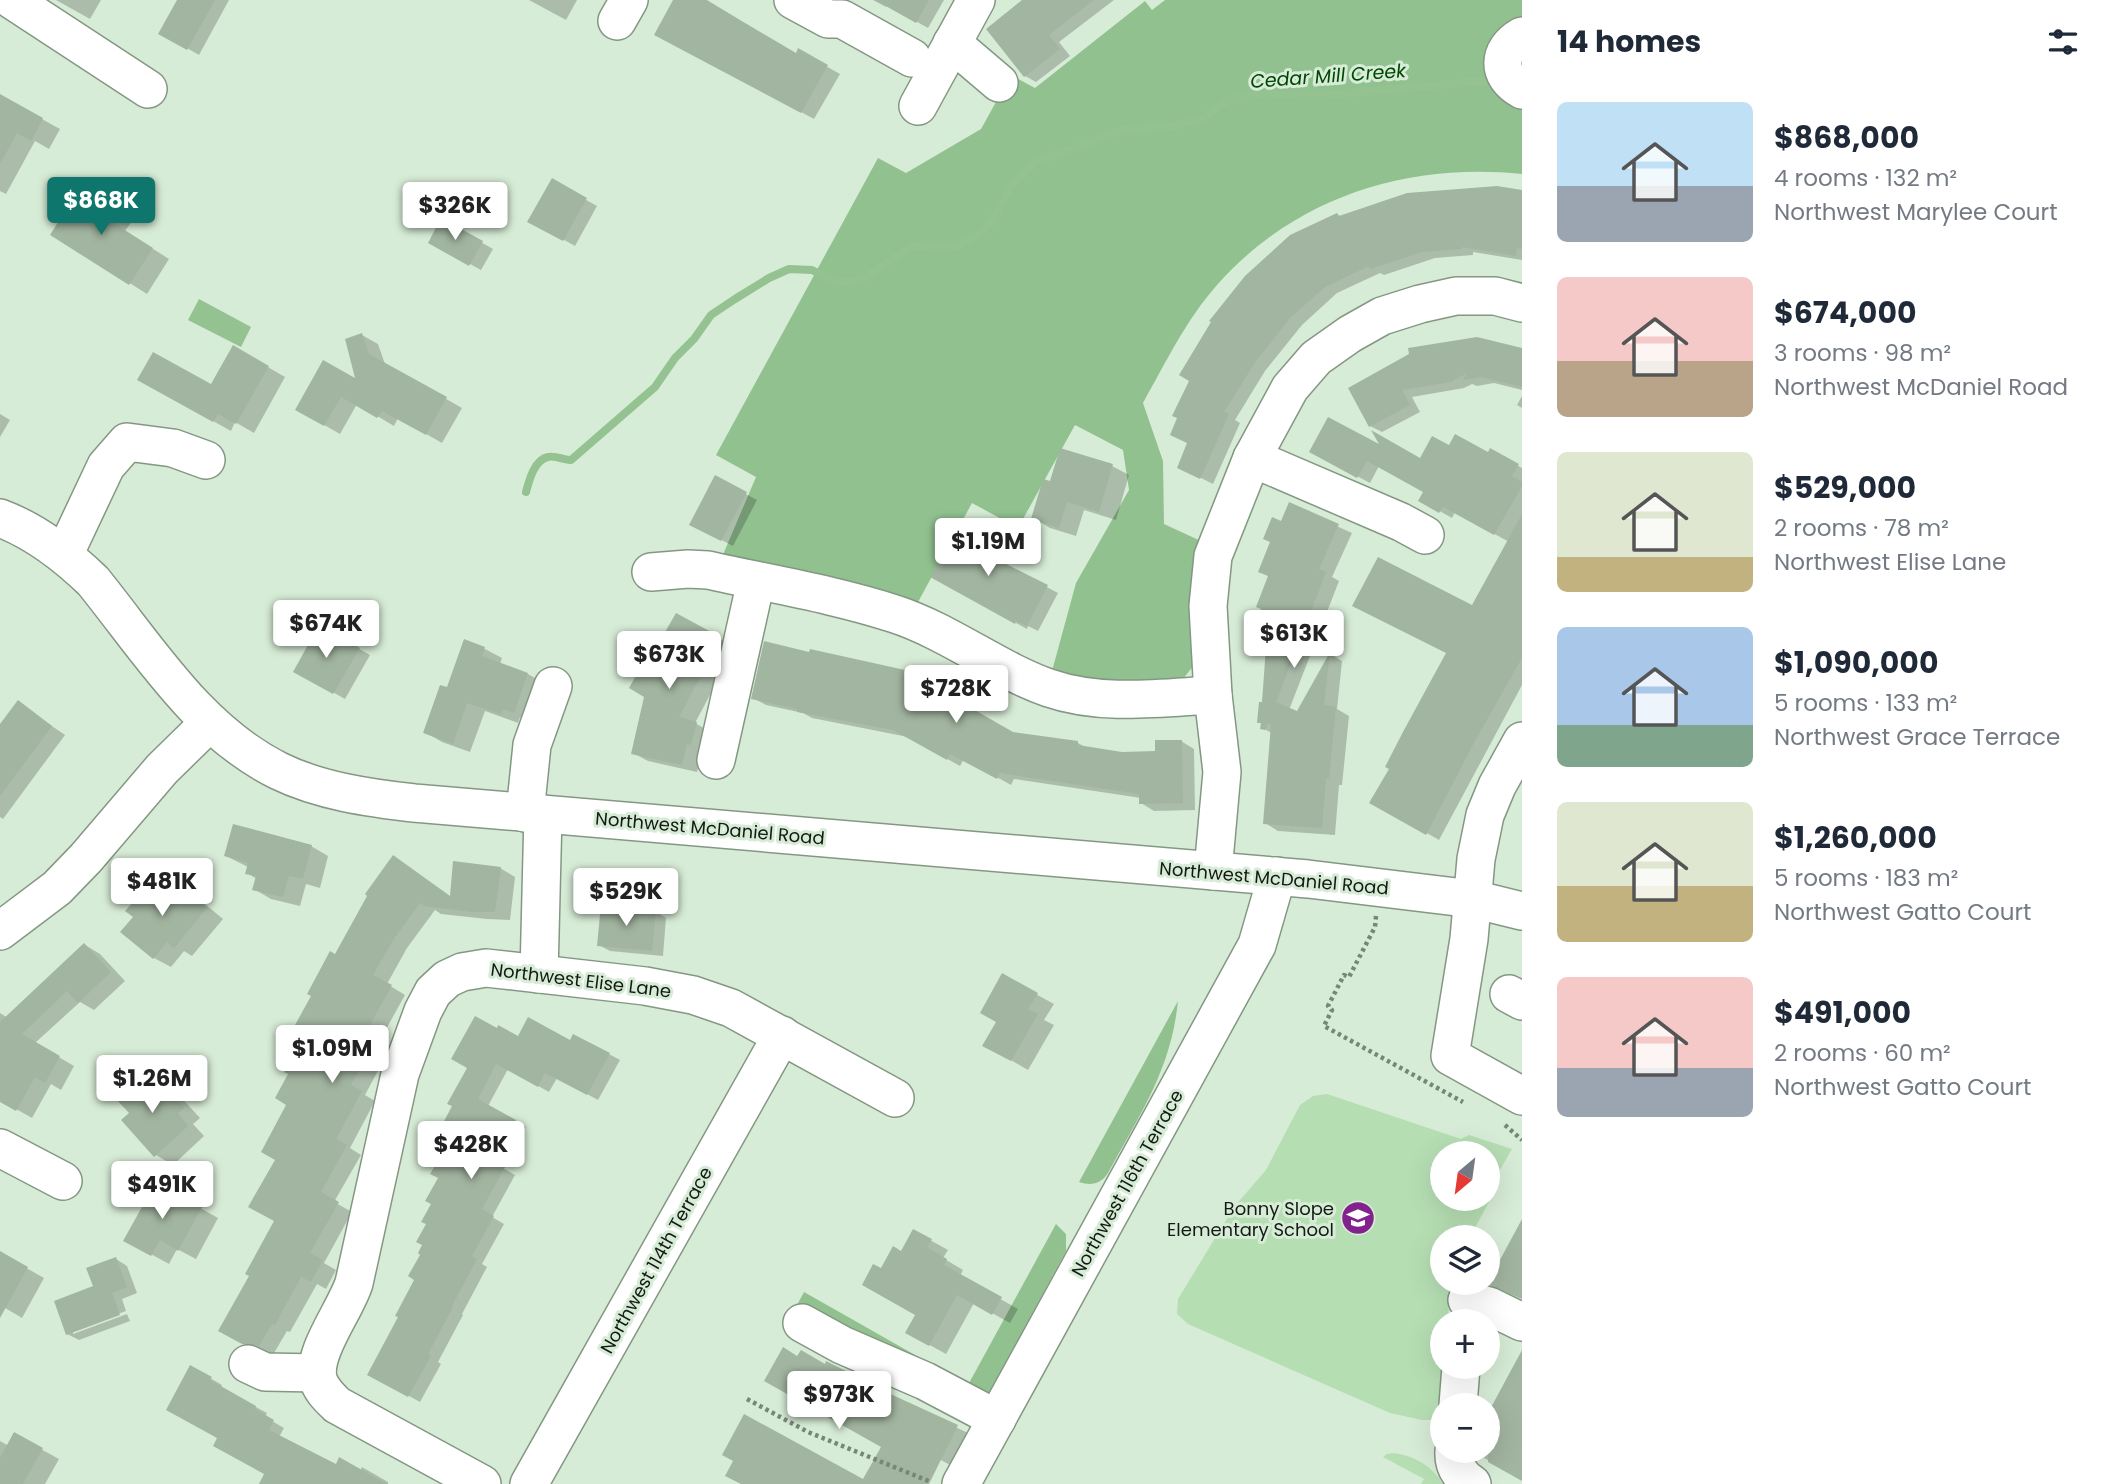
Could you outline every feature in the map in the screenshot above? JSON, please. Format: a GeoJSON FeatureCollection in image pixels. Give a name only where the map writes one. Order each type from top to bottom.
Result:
{"type":"FeatureCollection","features":[{"type":"Feature","properties":{"kind":"street"},"geometry":{"type":"LineString","coordinates":[[12,0],[148,89]]}},
{"type":"Feature","properties":{"kind":"street"},"geometry":{"type":"LineString","coordinates":[[793,0],[828,19],[842,19],[912,58]]}},
{"type":"Feature","properties":{"kind":"street"},"geometry":{"type":"LineString","coordinates":[[918,106],[976,0]]}},
{"type":"Feature","properties":{"kind":"street"},"geometry":{"type":"LineString","coordinates":[[1522,36],[1515,40],[1506,53],[1503,67],[1503,74],[1510,83],[1522,90]]}},
{"type":"Feature","properties":{"kind":"street"},"geometry":{"type":"LineString","coordinates":[[953,43],[999,83]]}},
{"type":"Feature","properties":{"kind":"street"},"geometry":{"type":"LineString","coordinates":[[1213,871],[1222,772],[1213,695],[1208,606],[1213,556],[1252,458],[1290,388],[1316,358],[1382,316],[1456,296],[1495,296],[1522,303]]}},
{"type":"Feature","properties":{"kind":"street"},"geometry":{"type":"LineString","coordinates":[[64,555],[106,466],[127,442],[173,448],[206,460]]}},
{"type":"Feature","properties":{"kind":"street"},"geometry":{"type":"LineString","coordinates":[[1252,458],[1425,536]]}},
{"type":"Feature","properties":{"kind":"street","name":"Northwest McDaniel Road"},"geometry":{"type":"LineString","coordinates":[[0,518],[36,536],[64,555],[93,581],[209,723],[253,756],[305,781],[372,798],[1277,876],[1473,899],[1522,911]]}},
{"type":"Feature","properties":{"kind":"street"},"geometry":{"type":"LineString","coordinates":[[651,572],[708,570],[824,594],[897,614],[961,643],[1026,679],[1078,697],[1110,700],[1213,695]]}},
{"type":"Feature","properties":{"kind":"street"},"geometry":{"type":"LineString","coordinates":[[716,760],[756,581]]}},
{"type":"Feature","properties":{"kind":"street"},"geometry":{"type":"LineString","coordinates":[[539,974],[532,745],[554,686]]}},
{"type":"Feature","properties":{"kind":"street"},"geometry":{"type":"LineString","coordinates":[[0,931],[57,888],[162,769],[209,723]]}},
{"type":"Feature","properties":{"kind":"street"},"geometry":{"type":"LineString","coordinates":[[1522,741],[1497,786],[1485,815],[1476,859],[1473,899],[1450,1056],[1522,1096]]}},
{"type":"Feature","properties":{"kind":"street","name":"Northwest 116th Terrace"},"geometry":{"type":"LineString","coordinates":[[961,1484],[1257,945],[1277,876]]}},
{"type":"Feature","properties":{"kind":"street","name":"Northwest Elise Lane"},"geometry":{"type":"LineString","coordinates":[[318,1370],[324,1347],[347,1303],[354,1283],[400,1074],[413,1035],[432,992],[454,976],[486,968],[645,986],[693,995],[731,1008],[895,1098]]}},
{"type":"Feature","properties":{"kind":"street","name":"Northwest 114th Terrace"},"geometry":{"type":"LineString","coordinates":[[529,1484],[782,1035]]}},
{"type":"Feature","properties":{"kind":"street"},"geometry":{"type":"LineString","coordinates":[[0,1148],[63,1181]]}},
{"type":"Feature","properties":{"kind":"street"},"geometry":{"type":"LineString","coordinates":[[1467,1301],[1489,1306],[1522,1322]]}},
{"type":"Feature","properties":{"kind":"street"},"geometry":{"type":"LineString","coordinates":[[802,1323],[842,1345],[925,1381],[997,1419]]}},
{"type":"Feature","properties":{"kind":"street"},"geometry":{"type":"LineString","coordinates":[[248,1364],[265,1372],[318,1370],[321,1388],[337,1405],[482,1484]]}},
{"type":"Feature","properties":{"kind":"street"},"geometry":{"type":"LineString","coordinates":[[1454,1463],[1472,1484]]}},
{"type":"Feature","properties":{"kind":"path"},"geometry":{"type":"LineString","coordinates":[[1378,887],[1375,927],[1349,978],[1344,975],[1328,1006],[1332,1010],[1324,1027],[1470,1106]]}},
{"type":"Feature","properties":{"kind":"path"},"geometry":{"type":"LineString","coordinates":[[1494,1119],[1507,1125],[1522,1140]]}},
{"type":"Feature","properties":{"kind":"path"},"geometry":{"type":"LineString","coordinates":[[747,1399],[808,1432],[887,1462],[934,1484]]}},
{"type":"Feature","properties":{"kind":"shaded area"},"geometry":{"type":"Polygon","coordinates":[[[1165,0],[1522,0],[1522,24],[1517,25],[1522,101],[1522,174],[1437,174],[1396,181],[1356,192],[1317,208],[1281,229],[1248,254],[1206,298],[1177,342],[1143,403],[1163,461],[1164,524],[1203,542],[1194,665],[1183,679],[1112,685],[1052,671],[1076,583],[1129,490],[1123,450],[1075,425],[1018,528],[972,503],[918,602],[722,557],[756,477],[716,455],[878,158],[906,173],[981,129],[1011,75],[1035,88],[1145,1],[1152,10],[1165,0]]]}},
{"type":"Feature","properties":{"kind":"shaded area"},"geometry":{"type":"Polygon","coordinates":[[[199,299],[251,327],[241,347],[188,320],[199,299]]]}},
{"type":"Feature","properties":{"kind":"shaded area"},"geometry":{"type":"Polygon","coordinates":[[[1178,1001],[1169,1049],[1152,1091],[1131,1131],[1102,1180],[1088,1184],[1079,1182],[1178,1001]]]}},
{"type":"Feature","properties":{"kind":"shaded area"},"geometry":{"type":"Polygon","coordinates":[[[1327,1094],[1461,1139],[1469,1135],[1487,1141],[1430,1141],[1430,1211],[1484,1211],[1476,1225],[1430,1225],[1430,1295],[1449,1295],[1449,1309],[1430,1309],[1430,1379],[1446,1379],[1444,1393],[1430,1393],[1430,1420],[1390,1413],[1188,1324],[1177,1314],[1178,1299],[1234,1207],[1266,1170],[1300,1105],[1313,1096],[1327,1094]]]}},
{"type":"Feature","properties":{"kind":"shaded area"},"geometry":{"type":"Polygon","coordinates":[[[1500,1145],[1512,1149],[1500,1170],[1500,1145]]]}},
{"type":"Feature","properties":{"kind":"shaded area"},"geometry":{"type":"Polygon","coordinates":[[[1056,1224],[1066,1234],[1066,1251],[985,1400],[796,1307],[804,1292],[968,1385],[1056,1224]]]}},
{"type":"Feature","properties":{"kind":"shaded area"},"geometry":{"type":"Polygon","coordinates":[[[1394,1453],[1422,1463],[1434,1472],[1443,1484],[1421,1484],[1424,1479],[1383,1457],[1394,1453]]]}},
{"type":"Feature","properties":{"kind":"building"},"geometry":{"type":"Polygon","coordinates":[[[177,0],[215,0],[187,50],[158,34],[177,0]]]}},
{"type":"Feature","properties":{"kind":"building"},"geometry":{"type":"Polygon","coordinates":[[[673,0],[706,0],[796,53],[798,48],[828,65],[801,113],[654,35],[673,0]]]}},
{"type":"Feature","properties":{"kind":"building"},"geometry":{"type":"Polygon","coordinates":[[[875,0],[929,0],[916,23],[875,0]]]}},
{"type":"Feature","properties":{"kind":"building"},"geometry":{"type":"Polygon","coordinates":[[[1022,0],[1094,0],[1049,35],[1060,49],[1024,77],[986,29],[1022,0]]]}},
{"type":"Feature","properties":{"kind":"building"},"geometry":{"type":"Polygon","coordinates":[[[0,94],[43,118],[31,141],[17,133],[0,164],[0,94]]]}},
{"type":"Feature","properties":{"kind":"building"},"geometry":{"type":"Polygon","coordinates":[[[552,178],[587,198],[563,241],[527,222],[552,178]]]}},
{"type":"Feature","properties":{"kind":"building"},"geometry":{"type":"Polygon","coordinates":[[[1497,186],[1522,190],[1522,249],[1517,248],[1516,256],[1462,247],[1422,252],[1370,269],[1369,266],[1325,287],[1290,318],[1254,364],[1224,412],[1229,414],[1200,479],[1177,468],[1187,443],[1170,435],[1177,418],[1172,416],[1189,381],[1179,375],[1211,322],[1209,321],[1245,276],[1290,235],[1337,213],[1339,216],[1407,193],[1497,186]]]}},
{"type":"Feature","properties":{"kind":"building"},"geometry":{"type":"Polygon","coordinates":[[[80,187],[116,210],[109,220],[153,248],[129,285],[50,235],[80,187]]]}},
{"type":"Feature","properties":{"kind":"building"},"geometry":{"type":"Polygon","coordinates":[[[441,218],[483,241],[469,266],[428,243],[441,218]]]}},
{"type":"Feature","properties":{"kind":"building"},"geometry":{"type":"Polygon","coordinates":[[[362,333],[369,354],[447,397],[426,435],[382,411],[377,418],[341,397],[324,426],[295,410],[323,360],[355,378],[345,339],[362,333]]]}},
{"type":"Feature","properties":{"kind":"building"},"geometry":{"type":"Polygon","coordinates":[[[1477,337],[1522,348],[1522,387],[1481,377],[1463,380],[1467,373],[1451,382],[1402,390],[1410,405],[1369,427],[1348,388],[1409,354],[1408,348],[1477,337]]]}},
{"type":"Feature","properties":{"kind":"building"},"geometry":{"type":"Polygon","coordinates":[[[233,345],[269,366],[236,424],[218,414],[213,422],[137,380],[153,352],[211,384],[233,345]]]}},
{"type":"Feature","properties":{"kind":"building"},"geometry":{"type":"Polygon","coordinates":[[[1328,417],[1379,444],[1371,430],[1420,458],[1432,436],[1449,445],[1455,434],[1488,452],[1490,448],[1519,464],[1512,476],[1522,482],[1522,486],[1494,535],[1443,507],[1439,513],[1418,501],[1423,492],[1367,461],[1357,478],[1309,452],[1328,417]]]}},
{"type":"Feature","properties":{"kind":"building"},"geometry":{"type":"Polygon","coordinates":[[[1060,448],[1113,464],[1099,512],[1067,502],[1059,528],[1031,519],[1043,479],[1050,481],[1060,448]]]}},
{"type":"Feature","properties":{"kind":"building"},"geometry":{"type":"Polygon","coordinates":[[[715,475],[747,492],[721,541],[689,525],[715,475]]]}},
{"type":"Feature","properties":{"kind":"building"},"geometry":{"type":"Polygon","coordinates":[[[1289,502],[1339,524],[1319,569],[1326,572],[1276,702],[1297,711],[1330,652],[1324,705],[1336,707],[1322,828],[1263,824],[1271,724],[1268,724],[1265,730],[1260,729],[1261,723],[1257,723],[1259,702],[1262,702],[1266,647],[1258,647],[1261,609],[1256,607],[1268,576],[1258,572],[1270,542],[1263,539],[1272,517],[1281,521],[1289,502]]]}},
{"type":"Feature","properties":{"kind":"building"},"geometry":{"type":"Polygon","coordinates":[[[1522,514],[1522,658],[1426,835],[1369,803],[1389,769],[1385,767],[1446,653],[1352,606],[1378,557],[1472,605],[1522,514]]]}},
{"type":"Feature","properties":{"kind":"building"},"geometry":{"type":"Polygon","coordinates":[[[963,520],[982,531],[977,541],[997,552],[994,558],[1048,585],[1027,626],[1016,621],[1015,624],[930,577],[963,520]]]}},
{"type":"Feature","properties":{"kind":"building"},"geometry":{"type":"Polygon","coordinates":[[[676,613],[713,633],[697,665],[705,668],[679,717],[697,722],[691,745],[687,744],[682,765],[631,754],[644,697],[629,688],[653,645],[657,646],[676,613]]]}},
{"type":"Feature","properties":{"kind":"building"},"geometry":{"type":"Polygon","coordinates":[[[319,625],[360,648],[333,694],[293,672],[319,625]]]}},
{"type":"Feature","properties":{"kind":"building"},"geometry":{"type":"Polygon","coordinates":[[[464,639],[485,647],[482,656],[528,673],[514,713],[503,709],[501,714],[467,703],[453,744],[423,733],[440,685],[447,687],[464,639]]]}},
{"type":"Feature","properties":{"kind":"building"},"geometry":{"type":"Polygon","coordinates":[[[764,641],[905,670],[1013,732],[1078,741],[1078,745],[1122,752],[1155,751],[1155,740],[1182,740],[1183,803],[1139,804],[1139,794],[1000,773],[997,779],[950,754],[947,760],[893,730],[797,712],[797,709],[751,699],[764,641]]]}},
{"type":"Feature","properties":{"kind":"building"},"geometry":{"type":"Polygon","coordinates":[[[18,700],[52,726],[0,796],[0,724],[18,700]]]}},
{"type":"Feature","properties":{"kind":"building"},"geometry":{"type":"Polygon","coordinates":[[[233,824],[312,845],[303,879],[289,876],[283,897],[252,890],[256,876],[245,874],[248,863],[224,856],[233,824]]]}},
{"type":"Feature","properties":{"kind":"building"},"geometry":{"type":"Polygon","coordinates":[[[393,855],[450,896],[453,861],[501,867],[495,912],[471,912],[424,906],[420,903],[393,940],[373,975],[392,985],[366,1032],[376,1038],[351,1085],[362,1091],[336,1139],[347,1145],[321,1192],[339,1202],[310,1253],[323,1260],[311,1282],[301,1277],[275,1325],[272,1324],[259,1346],[242,1344],[218,1331],[249,1276],[245,1274],[274,1221],[248,1207],[275,1160],[261,1152],[286,1105],[275,1098],[288,1074],[284,1072],[296,1049],[285,1043],[311,996],[307,994],[330,951],[335,954],[367,896],[365,894],[393,855]]]}},
{"type":"Feature","properties":{"kind":"building"},"geometry":{"type":"Polygon","coordinates":[[[170,878],[207,908],[174,948],[167,942],[153,959],[120,932],[133,917],[125,911],[141,893],[151,901],[170,878]]]}},
{"type":"Feature","properties":{"kind":"building"},"geometry":{"type":"Polygon","coordinates":[[[601,904],[656,910],[652,951],[597,946],[601,904]]]}},
{"type":"Feature","properties":{"kind":"building"},"geometry":{"type":"Polygon","coordinates":[[[84,943],[111,972],[78,1003],[67,991],[22,1034],[60,1056],[45,1083],[35,1077],[16,1111],[0,1102],[0,1022],[84,943]]]}},
{"type":"Feature","properties":{"kind":"building"},"geometry":{"type":"Polygon","coordinates":[[[1002,973],[1038,993],[1028,1009],[1038,1014],[1011,1061],[982,1046],[996,1022],[980,1013],[1002,973]]]}},
{"type":"Feature","properties":{"kind":"building"},"geometry":{"type":"Polygon","coordinates":[[[475,1016],[518,1036],[528,1017],[570,1040],[573,1034],[610,1053],[587,1095],[545,1073],[538,1087],[496,1064],[478,1099],[516,1120],[493,1161],[505,1167],[482,1209],[494,1216],[472,1256],[477,1259],[428,1354],[431,1356],[408,1397],[367,1375],[414,1280],[408,1276],[420,1255],[418,1253],[422,1245],[416,1242],[426,1224],[421,1222],[431,1204],[425,1201],[438,1178],[430,1174],[441,1156],[436,1153],[449,1129],[442,1125],[452,1106],[447,1104],[467,1068],[451,1059],[475,1016]]]}},
{"type":"Feature","properties":{"kind":"building"},"geometry":{"type":"Polygon","coordinates":[[[138,1077],[150,1090],[160,1081],[184,1108],[178,1113],[188,1126],[154,1157],[121,1120],[129,1113],[115,1098],[138,1077]]]}},
{"type":"Feature","properties":{"kind":"building"},"geometry":{"type":"Polygon","coordinates":[[[156,1182],[202,1207],[178,1251],[160,1240],[151,1256],[123,1241],[156,1182]]]}},
{"type":"Feature","properties":{"kind":"building"},"geometry":{"type":"Polygon","coordinates":[[[1522,1219],[1522,1299],[1500,1290],[1500,1260],[1522,1219]]]}},
{"type":"Feature","properties":{"kind":"building"},"geometry":{"type":"Polygon","coordinates":[[[913,1229],[932,1239],[927,1247],[947,1259],[944,1265],[1002,1297],[992,1315],[957,1295],[929,1346],[905,1333],[915,1315],[862,1285],[873,1264],[881,1268],[893,1246],[901,1251],[913,1229]]]}},
{"type":"Feature","properties":{"kind":"building"},"geometry":{"type":"Polygon","coordinates":[[[0,1251],[28,1267],[0,1318],[0,1251]]]}},
{"type":"Feature","properties":{"kind":"building"},"geometry":{"type":"Polygon","coordinates":[[[116,1257],[127,1287],[112,1293],[120,1315],[66,1335],[54,1301],[93,1286],[86,1268],[116,1257]]]}},
{"type":"Feature","properties":{"kind":"building"},"geometry":{"type":"Polygon","coordinates":[[[783,1347],[797,1356],[801,1350],[825,1364],[826,1361],[850,1373],[849,1375],[958,1425],[929,1484],[741,1484],[725,1476],[733,1461],[722,1455],[744,1414],[863,1479],[881,1447],[764,1381],[783,1347]]]}},
{"type":"Feature","properties":{"kind":"building"},"geometry":{"type":"Polygon","coordinates":[[[1522,1350],[1522,1481],[1490,1463],[1500,1463],[1499,1393],[1522,1350]]]}},
{"type":"Feature","properties":{"kind":"building"},"geometry":{"type":"Polygon","coordinates":[[[190,1365],[274,1420],[269,1430],[336,1464],[339,1457],[387,1484],[259,1484],[264,1474],[213,1446],[217,1438],[166,1410],[190,1365]]]}},
{"type":"Feature","properties":{"kind":"building"},"geometry":{"type":"Polygon","coordinates":[[[14,1432],[43,1448],[23,1484],[0,1484],[0,1458],[14,1432]]]}},
{"type":"Feature","properties":{"kind":"waterway","name":"Cedar Mill Creek"},"geometry":{"type":"LineString","coordinates":[[526,492],[539,462],[551,457],[571,460],[655,387],[711,315],[735,299],[789,269],[812,270],[829,279],[846,283],[864,278],[913,246],[957,246],[980,234],[991,223],[1011,185],[1035,162],[1126,129],[1170,127],[1202,119],[1227,101],[1263,93],[1315,96],[1495,80]]}},
{"type":"Feature","properties":{"kind":"place","name":"Bonny Slope Elementary School"},"geometry":{"type":"Point","coordinates":[1358,1218]}}]}
